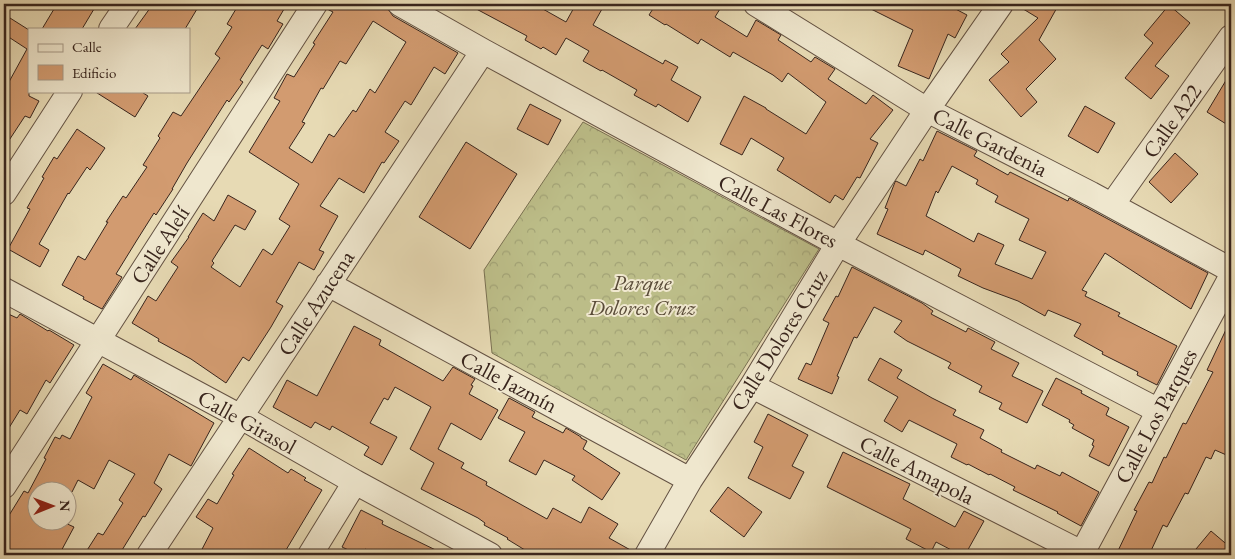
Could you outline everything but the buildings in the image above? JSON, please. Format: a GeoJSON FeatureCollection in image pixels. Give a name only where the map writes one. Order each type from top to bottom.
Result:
{"type":"FeatureCollection","features":[{"type":"Feature","properties":{"kind":"street"},"geometry":{"type":"LineString","coordinates":[[113,28],[128,4]]}},
{"type":"Feature","properties":{"kind":"street","name":"Calle Alelí"},"geometry":{"type":"LineString","coordinates":[[4,486],[315,4]]}},
{"type":"Feature","properties":{"kind":"street","name":"Calle Las Flores"},"geometry":{"type":"LineString","coordinates":[[400,4],[838,244],[1159,411]]}},
{"type":"Feature","properties":{"kind":"street","name":"Calle Gardenia"},"geometry":{"type":"LineString","coordinates":[[756,4],[927,110],[1112,205],[1231,270]]}},
{"type":"Feature","properties":{"kind":"street","name":"Calle Dolores Cruz"},"geometry":{"type":"LineString","coordinates":[[647,555],[690,480],[752,386],[838,244],[927,110],[1001,4]]}},
{"type":"Feature","properties":{"kind":"street","name":"Calle A22"},"geometry":{"type":"LineString","coordinates":[[1112,205],[1231,37]]}},
{"type":"Feature","properties":{"kind":"street","name":"Calle Azucena"},"geometry":{"type":"LineString","coordinates":[[149,555],[483,51]]}},
{"type":"Feature","properties":{"kind":"street"},"geometry":{"type":"LineString","coordinates":[[4,193],[69,92]]}},
{"type":"Feature","properties":{"kind":"street","name":"Calle Los Parques"},"geometry":{"type":"LineString","coordinates":[[1082,554],[1231,277]]}},
{"type":"Feature","properties":{"kind":"street","name":"Calle Jazmín"},"geometry":{"type":"LineString","coordinates":[[328,284],[690,480]]}},
{"type":"Feature","properties":{"kind":"street","name":"Calle Girasol"},"geometry":{"type":"LineString","coordinates":[[4,290],[241,417],[355,482],[490,555]]}},
{"type":"Feature","properties":{"kind":"street","name":"Calle Amapola"},"geometry":{"type":"LineString","coordinates":[[752,386],[1082,554]]}},
{"type":"Feature","properties":{"kind":"street"},"geometry":{"type":"LineString","coordinates":[[310,555],[355,482]]}},
{"type":"Feature","properties":{"kind":"green space","name":"Parque Dolores Cruz"},"geometry":{"type":"Polygon","coordinates":[[[583,122],[819,249],[686,460],[492,353],[484,270],[583,122]]]}}]}
